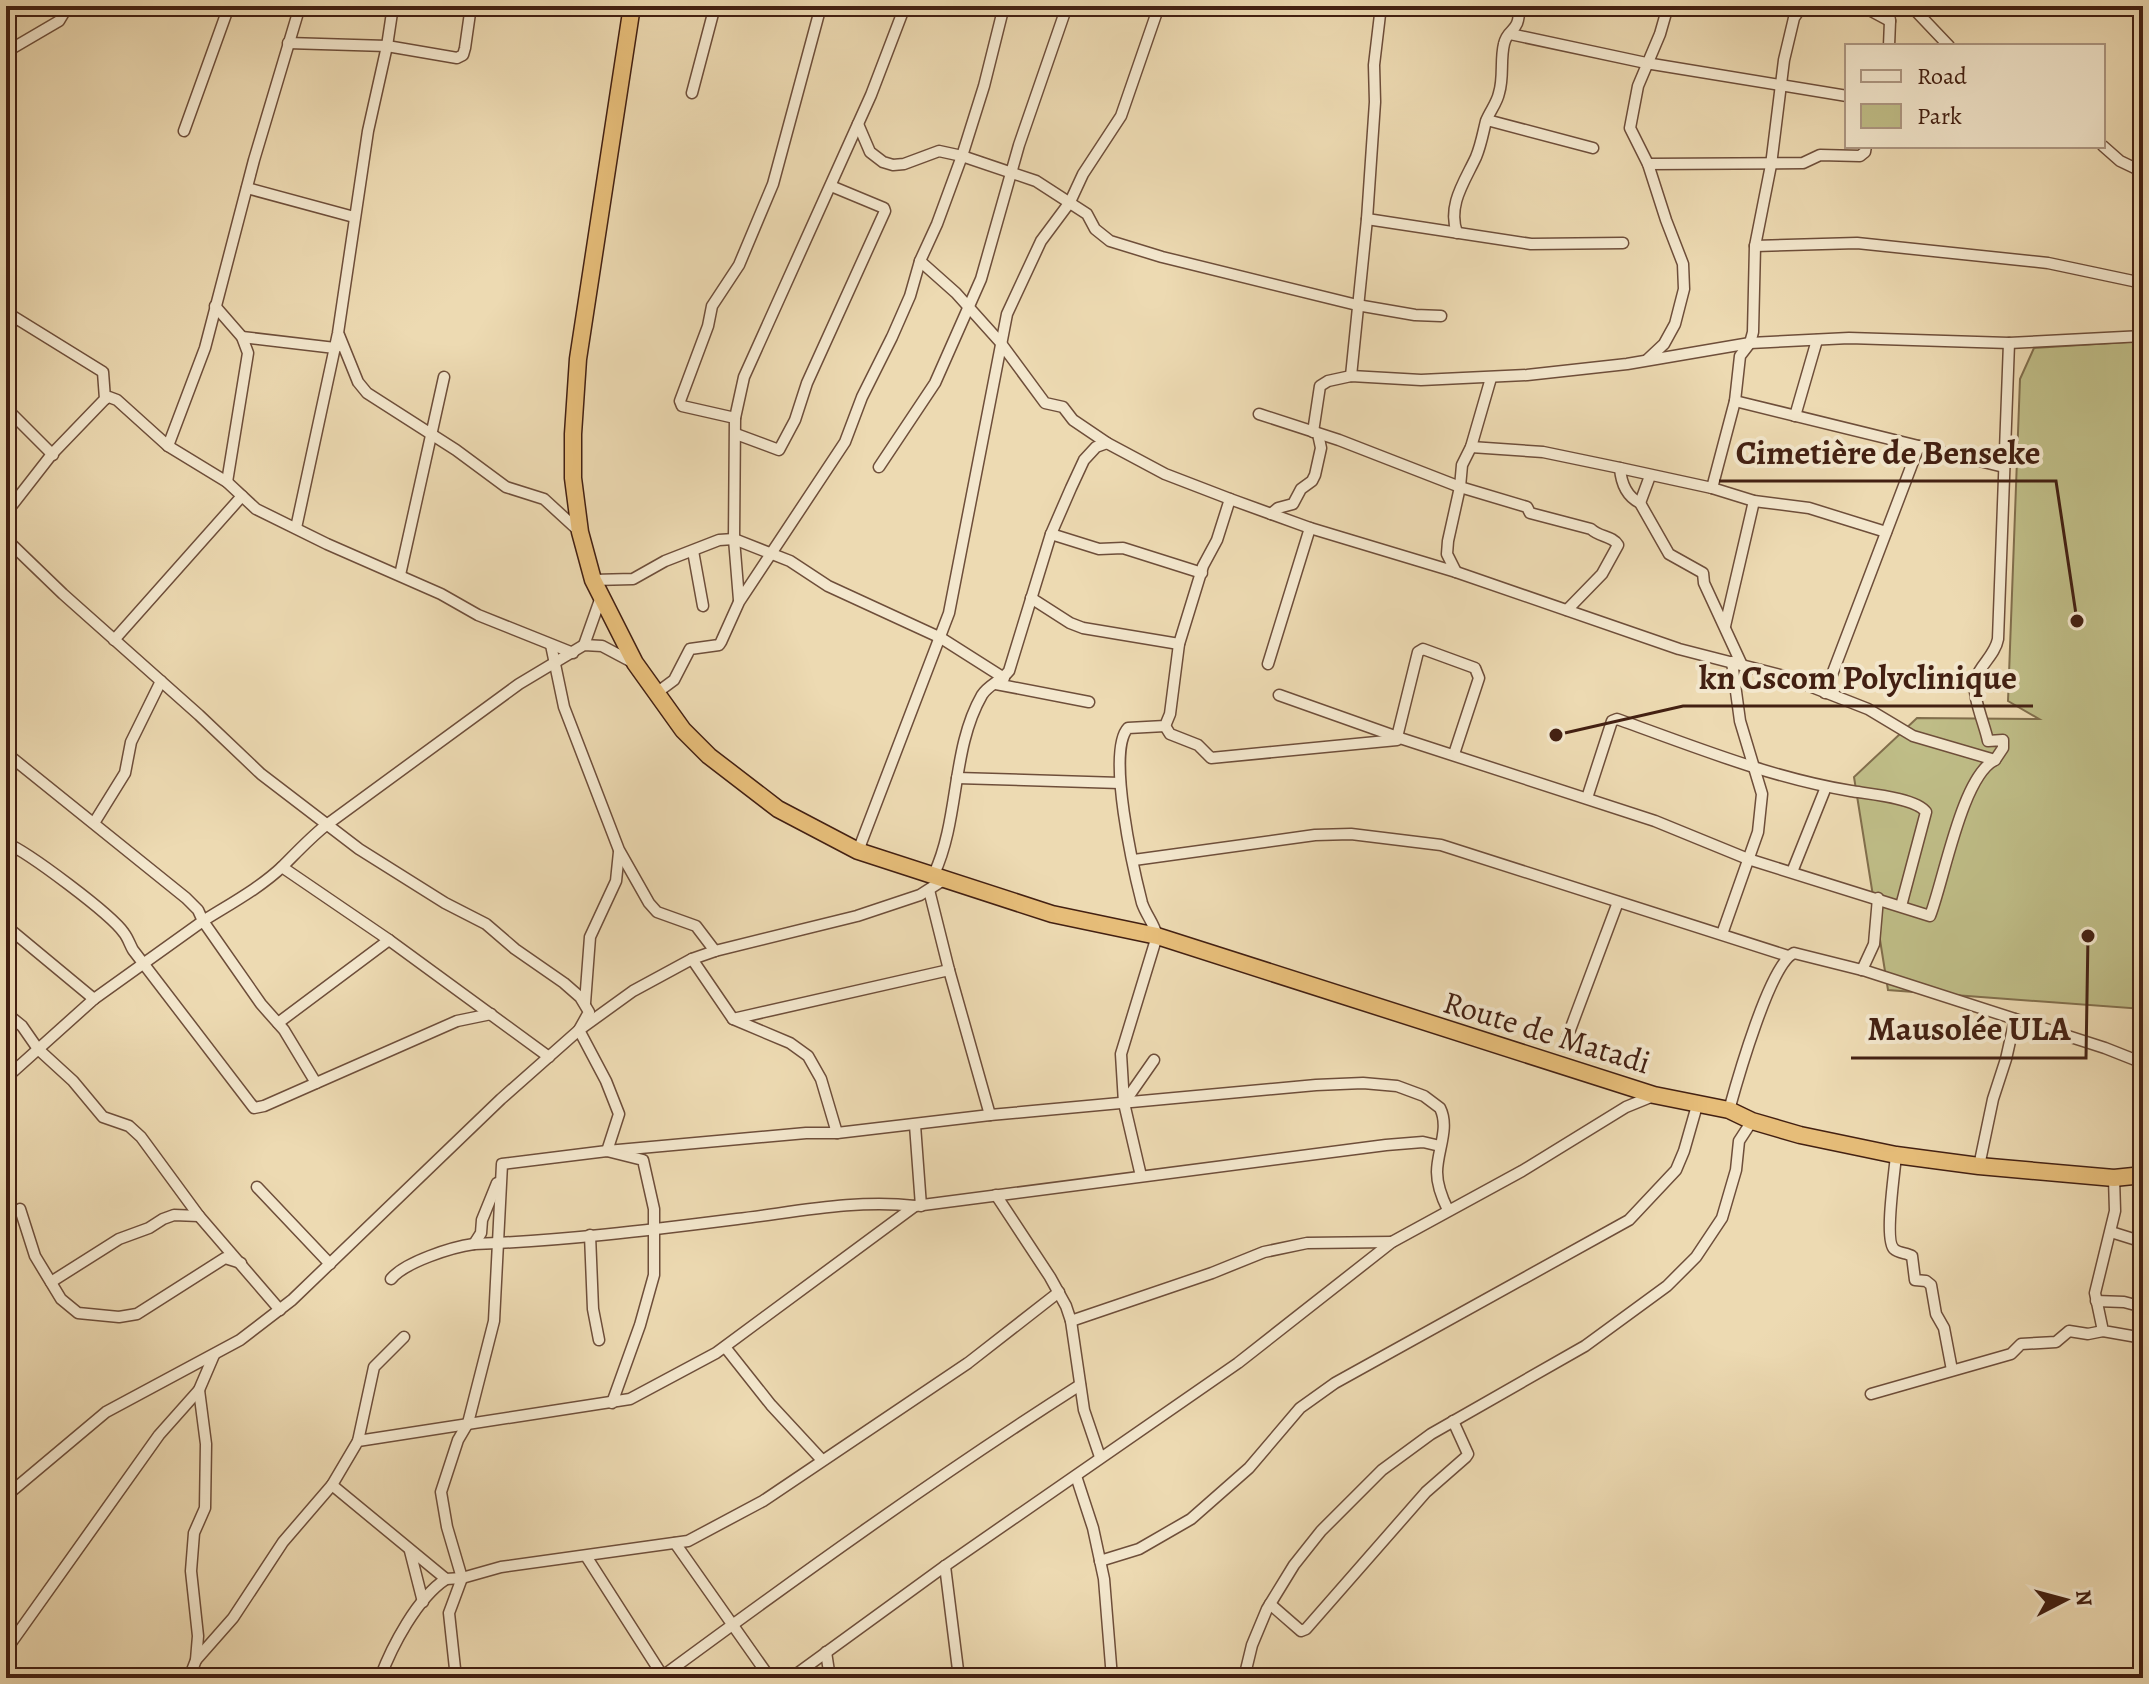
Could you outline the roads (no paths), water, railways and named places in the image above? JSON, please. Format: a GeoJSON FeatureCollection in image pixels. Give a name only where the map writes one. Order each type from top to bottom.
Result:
{"type":"FeatureCollection","features":[{"type":"Feature","properties":{"kind":"highway","name":"Route de Matadi"},"geometry":{"type":"LineString","coordinates":[[632,6],[578,359],[573,478],[580,532],[593,580],[635,663],[655,694],[683,730],[709,756],[748,787],[778,809],[858,851],[937,881],[1052,914],[1157,936],[1654,1095],[1698,1102],[1811,1137],[1896,1155],[2114,1178],[2143,1175]]}},
{"type":"Feature","properties":{"kind":"street"},"geometry":{"type":"LineString","coordinates":[[6,52],[59,21],[68,6]]}},
{"type":"Feature","properties":{"kind":"street"},"geometry":{"type":"LineString","coordinates":[[104,6],[111,6]]}},
{"type":"Feature","properties":{"kind":"street"},"geometry":{"type":"LineString","coordinates":[[184,131],[229,6]]}},
{"type":"Feature","properties":{"kind":"street"},"geometry":{"type":"LineString","coordinates":[[168,446],[195,376],[300,6]]}},
{"type":"Feature","properties":{"kind":"street"},"geometry":{"type":"LineString","coordinates":[[296,528],[338,342],[368,131],[393,6]]}},
{"type":"Feature","properties":{"kind":"street"},"geometry":{"type":"LineString","coordinates":[[288,43],[387,46],[454,59],[460,57],[465,48],[471,6]]}},
{"type":"Feature","properties":{"kind":"street"},"geometry":{"type":"LineString","coordinates":[[692,93],[715,6]]}},
{"type":"Feature","properties":{"kind":"street"},"geometry":{"type":"LineString","coordinates":[[735,418],[690,409],[680,405],[680,401],[708,326],[712,306],[739,265],[773,184],[821,6]]}},
{"type":"Feature","properties":{"kind":"street"},"geometry":{"type":"LineString","coordinates":[[739,602],[734,539],[735,418],[744,377],[858,124],[905,6]]}},
{"type":"Feature","properties":{"kind":"street"},"geometry":{"type":"LineString","coordinates":[[655,694],[674,680],[690,649],[719,645],[739,602],[845,442],[862,397],[910,296],[920,261],[962,156],[1004,6]]}},
{"type":"Feature","properties":{"kind":"street"},"geometry":{"type":"LineString","coordinates":[[879,467],[935,383],[969,309],[981,279],[1040,80],[1067,6]]}},
{"type":"Feature","properties":{"kind":"street"},"geometry":{"type":"LineString","coordinates":[[858,851],[949,613],[1007,314],[1041,241],[1070,202],[1083,174],[1121,116],[1159,6]]}},
{"type":"Feature","properties":{"kind":"street"},"geometry":{"type":"LineString","coordinates":[[1351,376],[1367,219],[1375,102],[1374,65],[1381,6]]}},
{"type":"Feature","properties":{"kind":"street"},"geometry":{"type":"LineString","coordinates":[[1457,233],[1454,211],[1464,178],[1478,151],[1487,120],[1499,95],[1503,47],[1505,39],[1519,23],[1519,6]]}},
{"type":"Feature","properties":{"kind":"street"},"geometry":{"type":"LineString","coordinates":[[1646,361],[1664,344],[1675,324],[1682,302],[1685,275],[1648,164],[1630,128],[1635,96],[1668,6]]}},
{"type":"Feature","properties":{"kind":"street"},"geometry":{"type":"LineString","coordinates":[[1712,488],[1735,401],[1740,356],[1750,343],[1753,332],[1755,246],[1771,165],[1780,85],[1792,24],[1802,6]]}},
{"type":"Feature","properties":{"kind":"street"},"geometry":{"type":"LineString","coordinates":[[1862,6],[1890,21]]}},
{"type":"Feature","properties":{"kind":"street"},"geometry":{"type":"LineString","coordinates":[[1888,6],[1889,44]]}},
{"type":"Feature","properties":{"kind":"street"},"geometry":{"type":"LineString","coordinates":[[1911,6],[1947,44]]}},
{"type":"Feature","properties":{"kind":"street"},"geometry":{"type":"LineString","coordinates":[[1510,34],[1646,63],[1845,96]]}},
{"type":"Feature","properties":{"kind":"street"},"geometry":{"type":"LineString","coordinates":[[1487,120],[1593,148]]}},
{"type":"Feature","properties":{"kind":"street"},"geometry":{"type":"LineString","coordinates":[[858,124],[870,152],[883,162],[904,164],[939,151],[1011,172],[1036,181],[1070,202],[1087,214],[1095,229],[1110,241],[1162,257],[1357,305],[1441,316]]}},
{"type":"Feature","properties":{"kind":"street"},"geometry":{"type":"LineString","coordinates":[[1648,164],[1803,163],[1820,155],[1860,156],[1866,148]]}},
{"type":"Feature","properties":{"kind":"street"},"geometry":{"type":"LineString","coordinates":[[2105,148],[2120,161],[2143,172]]}},
{"type":"Feature","properties":{"kind":"street"},"geometry":{"type":"LineString","coordinates":[[736,434],[779,450],[795,420],[807,383],[885,211],[831,186]]}},
{"type":"Feature","properties":{"kind":"street"},"geometry":{"type":"LineString","coordinates":[[247,188],[354,217]]}},
{"type":"Feature","properties":{"kind":"street"},"geometry":{"type":"LineString","coordinates":[[1367,219],[1531,244],[1623,243]]}},
{"type":"Feature","properties":{"kind":"street"},"geometry":{"type":"LineString","coordinates":[[1755,246],[1857,243],[2048,263],[2133,281],[2143,268]]}},
{"type":"Feature","properties":{"kind":"street"},"geometry":{"type":"LineString","coordinates":[[920,261],[956,293],[1000,342],[1045,403],[1063,407],[1073,420],[1107,443],[1165,474],[1310,528],[1456,572],[1679,649],[1737,663],[1825,693],[1868,709],[1913,736],[1995,760]]}},
{"type":"Feature","properties":{"kind":"street"},"geometry":{"type":"LineString","coordinates":[[215,306],[242,337],[248,353],[227,482]]}},
{"type":"Feature","properties":{"kind":"street"},"geometry":{"type":"LineString","coordinates":[[6,312],[103,372],[105,399]]}},
{"type":"Feature","properties":{"kind":"street"},"geometry":{"type":"LineString","coordinates":[[1271,514],[1278,508],[1293,504],[1301,489],[1314,479],[1320,457],[1315,433],[1320,386],[1351,376],[1421,380],[1491,378],[1646,361],[1750,343],[1849,338],[2009,343],[2143,336]]}},
{"type":"Feature","properties":{"kind":"street"},"geometry":{"type":"LineString","coordinates":[[242,337],[338,342]]}},
{"type":"Feature","properties":{"kind":"street"},"geometry":{"type":"LineString","coordinates":[[1795,416],[1817,340]]}},
{"type":"Feature","properties":{"kind":"street"},"geometry":{"type":"LineString","coordinates":[[338,342],[362,389],[456,450],[506,487],[544,499],[580,532]]}},
{"type":"Feature","properties":{"kind":"street"},"geometry":{"type":"LineString","coordinates":[[1279,695],[1655,821],[1748,859],[1930,916],[1952,841],[1977,775],[1995,760],[2003,748],[2003,740],[1988,741],[1974,684],[1997,644],[2009,343]]}},
{"type":"Feature","properties":{"kind":"street"},"geometry":{"type":"LineString","coordinates":[[400,575],[444,377]]}},
{"type":"Feature","properties":{"kind":"street"},"geometry":{"type":"LineString","coordinates":[[1456,572],[1447,549],[1462,465],[1471,447],[1491,378]]}},
{"type":"Feature","properties":{"kind":"street"},"geometry":{"type":"LineString","coordinates":[[6,513],[53,455],[109,397],[117,400],[168,446],[227,482],[256,509],[400,575],[478,615],[573,653]]}},
{"type":"Feature","properties":{"kind":"street"},"geometry":{"type":"LineString","coordinates":[[1735,401],[2004,467]]}},
{"type":"Feature","properties":{"kind":"street"},"geometry":{"type":"LineString","coordinates":[[6,408],[53,455]]}},
{"type":"Feature","properties":{"kind":"street"},"geometry":{"type":"LineString","coordinates":[[1259,414],[1339,440],[1460,487],[1527,507],[1530,513],[1591,529],[1597,536],[1618,543],[1602,574],[1567,610]]}},
{"type":"Feature","properties":{"kind":"street"},"geometry":{"type":"LineString","coordinates":[[990,1115],[949,970],[937,881],[957,778],[975,710],[984,691],[1009,671],[1051,534],[1084,460],[1096,447],[1107,443]]}},
{"type":"Feature","properties":{"kind":"street"},"geometry":{"type":"LineString","coordinates":[[1825,693],[1881,553],[1919,446]]}},
{"type":"Feature","properties":{"kind":"street"},"geometry":{"type":"LineString","coordinates":[[1471,447],[1543,452],[1712,488],[1754,501],[1809,508],[1886,532]]}},
{"type":"Feature","properties":{"kind":"street"},"geometry":{"type":"LineString","coordinates":[[1620,468],[1624,486],[1633,500],[1640,503],[1669,554],[1703,573],[1704,583],[1725,626],[1737,663],[1740,721],[1762,790],[1758,832],[1722,934]]}},
{"type":"Feature","properties":{"kind":"street"},"geometry":{"type":"LineString","coordinates":[[1640,503],[1650,476]]}},
{"type":"Feature","properties":{"kind":"street"},"geometry":{"type":"LineString","coordinates":[[114,640],[242,496]]}},
{"type":"Feature","properties":{"kind":"street"},"geometry":{"type":"LineString","coordinates":[[1165,726],[1170,714],[1179,644],[1205,560],[1220,533],[1230,499]]}},
{"type":"Feature","properties":{"kind":"street"},"geometry":{"type":"LineString","coordinates":[[1725,626],[1754,501]]}},
{"type":"Feature","properties":{"kind":"street"},"geometry":{"type":"LineString","coordinates":[[1268,664],[1310,528]]}},
{"type":"Feature","properties":{"kind":"street"},"geometry":{"type":"LineString","coordinates":[[1051,534],[1099,549],[1123,548],[1202,573]]}},
{"type":"Feature","properties":{"kind":"street"},"geometry":{"type":"LineString","coordinates":[[6,539],[261,774],[325,826],[445,903],[486,924],[515,949],[564,983],[585,1003],[589,1012],[579,1030]]}},
{"type":"Feature","properties":{"kind":"street"},"geometry":{"type":"LineString","coordinates":[[593,580],[633,579],[665,561],[719,540],[734,539],[790,561],[855,600],[941,638],[1000,681],[1089,702]]}},
{"type":"Feature","properties":{"kind":"street"},"geometry":{"type":"LineString","coordinates":[[693,551],[703,606]]}},
{"type":"Feature","properties":{"kind":"street"},"geometry":{"type":"LineString","coordinates":[[6,1078],[94,999],[243,896],[282,867],[298,847],[325,826],[519,684],[584,645],[601,597]]}},
{"type":"Feature","properties":{"kind":"street"},"geometry":{"type":"LineString","coordinates":[[1031,598],[1083,628],[1179,644]]}},
{"type":"Feature","properties":{"kind":"street"},"geometry":{"type":"LineString","coordinates":[[551,645],[564,707],[619,850],[657,912],[696,926],[715,951]]}},
{"type":"Feature","properties":{"kind":"street"},"geometry":{"type":"LineString","coordinates":[[584,645],[602,646],[635,663]]}},
{"type":"Feature","properties":{"kind":"street"},"geometry":{"type":"LineString","coordinates":[[1400,738],[1418,652],[1423,649],[1475,668],[1478,672],[1479,678],[1454,754]]}},
{"type":"Feature","properties":{"kind":"street"},"geometry":{"type":"LineString","coordinates":[[94,823],[125,773],[131,742],[161,681]]}},
{"type":"Feature","properties":{"kind":"street"},"geometry":{"type":"LineString","coordinates":[[1587,798],[1614,719],[1826,787],[1922,806],[1926,812],[1901,906]]}},
{"type":"Feature","properties":{"kind":"street"},"geometry":{"type":"LineString","coordinates":[[1165,726],[1170,734],[1198,745],[1211,758],[1400,738]]}},
{"type":"Feature","properties":{"kind":"street"},"geometry":{"type":"LineString","coordinates":[[1141,1176],[1124,1103],[1123,1042],[1157,936],[1154,921],[1142,903],[1120,783],[1120,740],[1124,731],[1131,727],[1165,726]]}},
{"type":"Feature","properties":{"kind":"street"},"geometry":{"type":"LineString","coordinates":[[6,753],[198,910],[261,1004],[278,1023],[316,1083]]}},
{"type":"Feature","properties":{"kind":"street"},"geometry":{"type":"LineString","coordinates":[[957,778],[1120,783]]}},
{"type":"Feature","properties":{"kind":"street"},"geometry":{"type":"LineString","coordinates":[[1792,872],[1826,787]]}},
{"type":"Feature","properties":{"kind":"street"},"geometry":{"type":"LineString","coordinates":[[1134,860],[1315,835],[1351,834],[1441,845],[1788,956],[1802,954],[1862,970],[2143,1063]]}},
{"type":"Feature","properties":{"kind":"street"},"geometry":{"type":"LineString","coordinates":[[6,843],[20,849],[63,881],[124,932],[144,964],[254,1108],[457,1021],[491,1014]]}},
{"type":"Feature","properties":{"kind":"street"},"geometry":{"type":"LineString","coordinates":[[585,1003],[590,937],[616,881],[619,850]]}},
{"type":"Feature","properties":{"kind":"street"},"geometry":{"type":"LineString","coordinates":[[282,867],[389,940],[549,1057]]}},
{"type":"Feature","properties":{"kind":"street"},"geometry":{"type":"LineString","coordinates":[[6,1496],[106,1412],[240,1340],[280,1310],[501,1099],[579,1030],[633,991],[692,959],[857,916],[937,881]]}},
{"type":"Feature","properties":{"kind":"street"},"geometry":{"type":"LineString","coordinates":[[1862,970],[1874,944],[1878,898]]}},
{"type":"Feature","properties":{"kind":"street"},"geometry":{"type":"LineString","coordinates":[[1564,1046],[1618,902]]}},
{"type":"Feature","properties":{"kind":"street"},"geometry":{"type":"LineString","coordinates":[[6,926],[94,999]]}},
{"type":"Feature","properties":{"kind":"street"},"geometry":{"type":"LineString","coordinates":[[278,1023],[389,940]]}},
{"type":"Feature","properties":{"kind":"street"},"geometry":{"type":"LineString","coordinates":[[1729,1110],[1756,1022],[1788,956]]}},
{"type":"Feature","properties":{"kind":"street"},"geometry":{"type":"LineString","coordinates":[[692,959],[733,1019],[790,1043],[808,1056],[821,1079],[837,1133]]}},
{"type":"Feature","properties":{"kind":"street"},"geometry":{"type":"LineString","coordinates":[[733,1019],[949,970]]}},
{"type":"Feature","properties":{"kind":"street"},"geometry":{"type":"LineString","coordinates":[[6,1013],[22,1026],[38,1049],[73,1081],[103,1117],[129,1126],[141,1137],[199,1216],[280,1310]]}},
{"type":"Feature","properties":{"kind":"street"},"geometry":{"type":"LineString","coordinates":[[1979,1166],[2015,1019]]}},
{"type":"Feature","properties":{"kind":"street"},"geometry":{"type":"LineString","coordinates":[[579,1030],[606,1081],[619,1114],[607,1151]]}},
{"type":"Feature","properties":{"kind":"street"},"geometry":{"type":"LineString","coordinates":[[1124,1103],[1154,1060]]}},
{"type":"Feature","properties":{"kind":"street"},"geometry":{"type":"LineString","coordinates":[[456,1678],[449,1613],[462,1578],[447,1527],[441,1492],[458,1440],[468,1423],[494,1321],[502,1164],[607,1151],[806,1133],[837,1133],[990,1115],[1363,1083],[1397,1086],[1424,1096],[1440,1108],[1444,1125],[1437,1173],[1448,1210]]}},
{"type":"Feature","properties":{"kind":"street"},"geometry":{"type":"LineString","coordinates":[[791,1678],[945,1566],[1238,1363],[1392,1242],[1522,1171],[1626,1107],[1654,1095]]}},
{"type":"Feature","properties":{"kind":"street"},"geometry":{"type":"LineString","coordinates":[[1100,1561],[1139,1549],[1191,1519],[1249,1468],[1300,1408],[1335,1383],[1629,1220],[1676,1170],[1698,1102]]}},
{"type":"Feature","properties":{"kind":"street"},"geometry":{"type":"LineString","coordinates":[[1244,1678],[1252,1645],[1270,1604],[1303,1552],[1360,1491],[1396,1458],[1453,1421],[1560,1363],[1647,1301],[1696,1257],[1722,1218],[1736,1170],[1739,1141],[1752,1121]]}},
{"type":"Feature","properties":{"kind":"street"},"geometry":{"type":"LineString","coordinates":[[915,1125],[918,1206]]}},
{"type":"Feature","properties":{"kind":"street"},"geometry":{"type":"LineString","coordinates":[[2143,1125],[2140,1136],[2143,1146]]}},
{"type":"Feature","properties":{"kind":"street"},"geometry":{"type":"LineString","coordinates":[[391,1279],[409,1264],[474,1244],[652,1230],[831,1207],[918,1206],[1407,1142],[1440,1146]]}},
{"type":"Feature","properties":{"kind":"street"},"geometry":{"type":"LineString","coordinates":[[607,1151],[643,1160],[654,1209],[654,1275],[612,1403]]}},
{"type":"Feature","properties":{"kind":"street"},"geometry":{"type":"LineString","coordinates":[[1896,1155],[1891,1243],[1896,1251],[1912,1256],[1915,1280],[1931,1285],[1952,1370]]}},
{"type":"Feature","properties":{"kind":"street"},"geometry":{"type":"LineString","coordinates":[[474,1244],[481,1233],[482,1220],[501,1175]]}},
{"type":"Feature","properties":{"kind":"street"},"geometry":{"type":"LineString","coordinates":[[2103,1331],[2096,1301],[2103,1251],[2115,1211],[2114,1178]]}},
{"type":"Feature","properties":{"kind":"street"},"geometry":{"type":"LineString","coordinates":[[257,1187],[330,1264]]}},
{"type":"Feature","properties":{"kind":"street"},"geometry":{"type":"LineString","coordinates":[[996,1195],[1059,1292],[1071,1321],[1084,1410],[1100,1457]]}},
{"type":"Feature","properties":{"kind":"street"},"geometry":{"type":"LineString","coordinates":[[358,1441],[630,1399],[725,1347],[918,1206]]}},
{"type":"Feature","properties":{"kind":"street"},"geometry":{"type":"LineString","coordinates":[[20,1209],[35,1256],[61,1299],[78,1313],[119,1317],[147,1309],[225,1258],[243,1264]]}},
{"type":"Feature","properties":{"kind":"street"},"geometry":{"type":"LineString","coordinates":[[51,1282],[119,1239],[174,1215],[199,1216]]}},
{"type":"Feature","properties":{"kind":"street"},"geometry":{"type":"LineString","coordinates":[[2111,1232],[2143,1242]]}},
{"type":"Feature","properties":{"kind":"street"},"geometry":{"type":"LineString","coordinates":[[590,1235],[593,1309],[599,1340]]}},
{"type":"Feature","properties":{"kind":"street"},"geometry":{"type":"LineString","coordinates":[[1071,1321],[1264,1252],[1307,1243],[1392,1242]]}},
{"type":"Feature","properties":{"kind":"street"},"geometry":{"type":"LineString","coordinates":[[380,1678],[398,1638],[433,1589],[446,1579],[462,1578],[501,1567],[688,1541],[763,1501],[821,1459],[968,1363],[1059,1292]]}},
{"type":"Feature","properties":{"kind":"street"},"geometry":{"type":"LineString","coordinates":[[2096,1301],[2124,1302],[2143,1307]]}},
{"type":"Feature","properties":{"kind":"street"},"geometry":{"type":"LineString","coordinates":[[1871,1394],[2011,1354],[2021,1344],[2056,1342],[2069,1331],[2088,1334],[2103,1331],[2143,1338]]}},
{"type":"Feature","properties":{"kind":"street"},"geometry":{"type":"LineString","coordinates":[[196,1660],[233,1618],[283,1542],[332,1485],[358,1441],[374,1367],[404,1337]]}},
{"type":"Feature","properties":{"kind":"street"},"geometry":{"type":"LineString","coordinates":[[725,1347],[771,1405],[821,1459]]}},
{"type":"Feature","properties":{"kind":"street"},"geometry":{"type":"LineString","coordinates":[[6,1650],[159,1435],[199,1390],[214,1355]]}},
{"type":"Feature","properties":{"kind":"street"},"geometry":{"type":"LineString","coordinates":[[618,1383],[630,1399]]}},
{"type":"Feature","properties":{"kind":"street"},"geometry":{"type":"LineString","coordinates":[[586,1556],[662,1677],[732,1623],[982,1448],[1080,1385]]}},
{"type":"Feature","properties":{"kind":"street"},"geometry":{"type":"LineString","coordinates":[[189,1678],[196,1660],[198,1636],[191,1571],[194,1533],[205,1508],[206,1460],[203,1404],[199,1390]]}},
{"type":"Feature","properties":{"kind":"street"},"geometry":{"type":"LineString","coordinates":[[1270,1604],[1305,1631],[1426,1492],[1466,1457],[1468,1454],[1453,1421]]}},
{"type":"Feature","properties":{"kind":"street"},"geometry":{"type":"LineString","coordinates":[[1076,1476],[1100,1561],[1112,1678]]}},
{"type":"Feature","properties":{"kind":"street"},"geometry":{"type":"LineString","coordinates":[[332,1485],[446,1579]]}},
{"type":"Feature","properties":{"kind":"street"},"geometry":{"type":"LineString","coordinates":[[675,1543],[770,1678]]}},
{"type":"Feature","properties":{"kind":"street"},"geometry":{"type":"LineString","coordinates":[[409,1549],[423,1602]]}},
{"type":"Feature","properties":{"kind":"street"},"geometry":{"type":"LineString","coordinates":[[945,1566],[959,1678]]}},
{"type":"Feature","properties":{"kind":"street"},"geometry":{"type":"LineString","coordinates":[[826,1652],[830,1678]]}},
{"type":"Feature","properties":{"kind":"place","name":"Cimetière de Benseke"},"geometry":{"type":"Point","coordinates":[2077,621]}},
{"type":"Feature","properties":{"kind":"place","name":"kn Cscom Polyclinique"},"geometry":{"type":"Point","coordinates":[1556,735]}},
{"type":"Feature","properties":{"kind":"place","name":"Mausolée ULA"},"geometry":{"type":"Point","coordinates":[2088,936]}}]}
